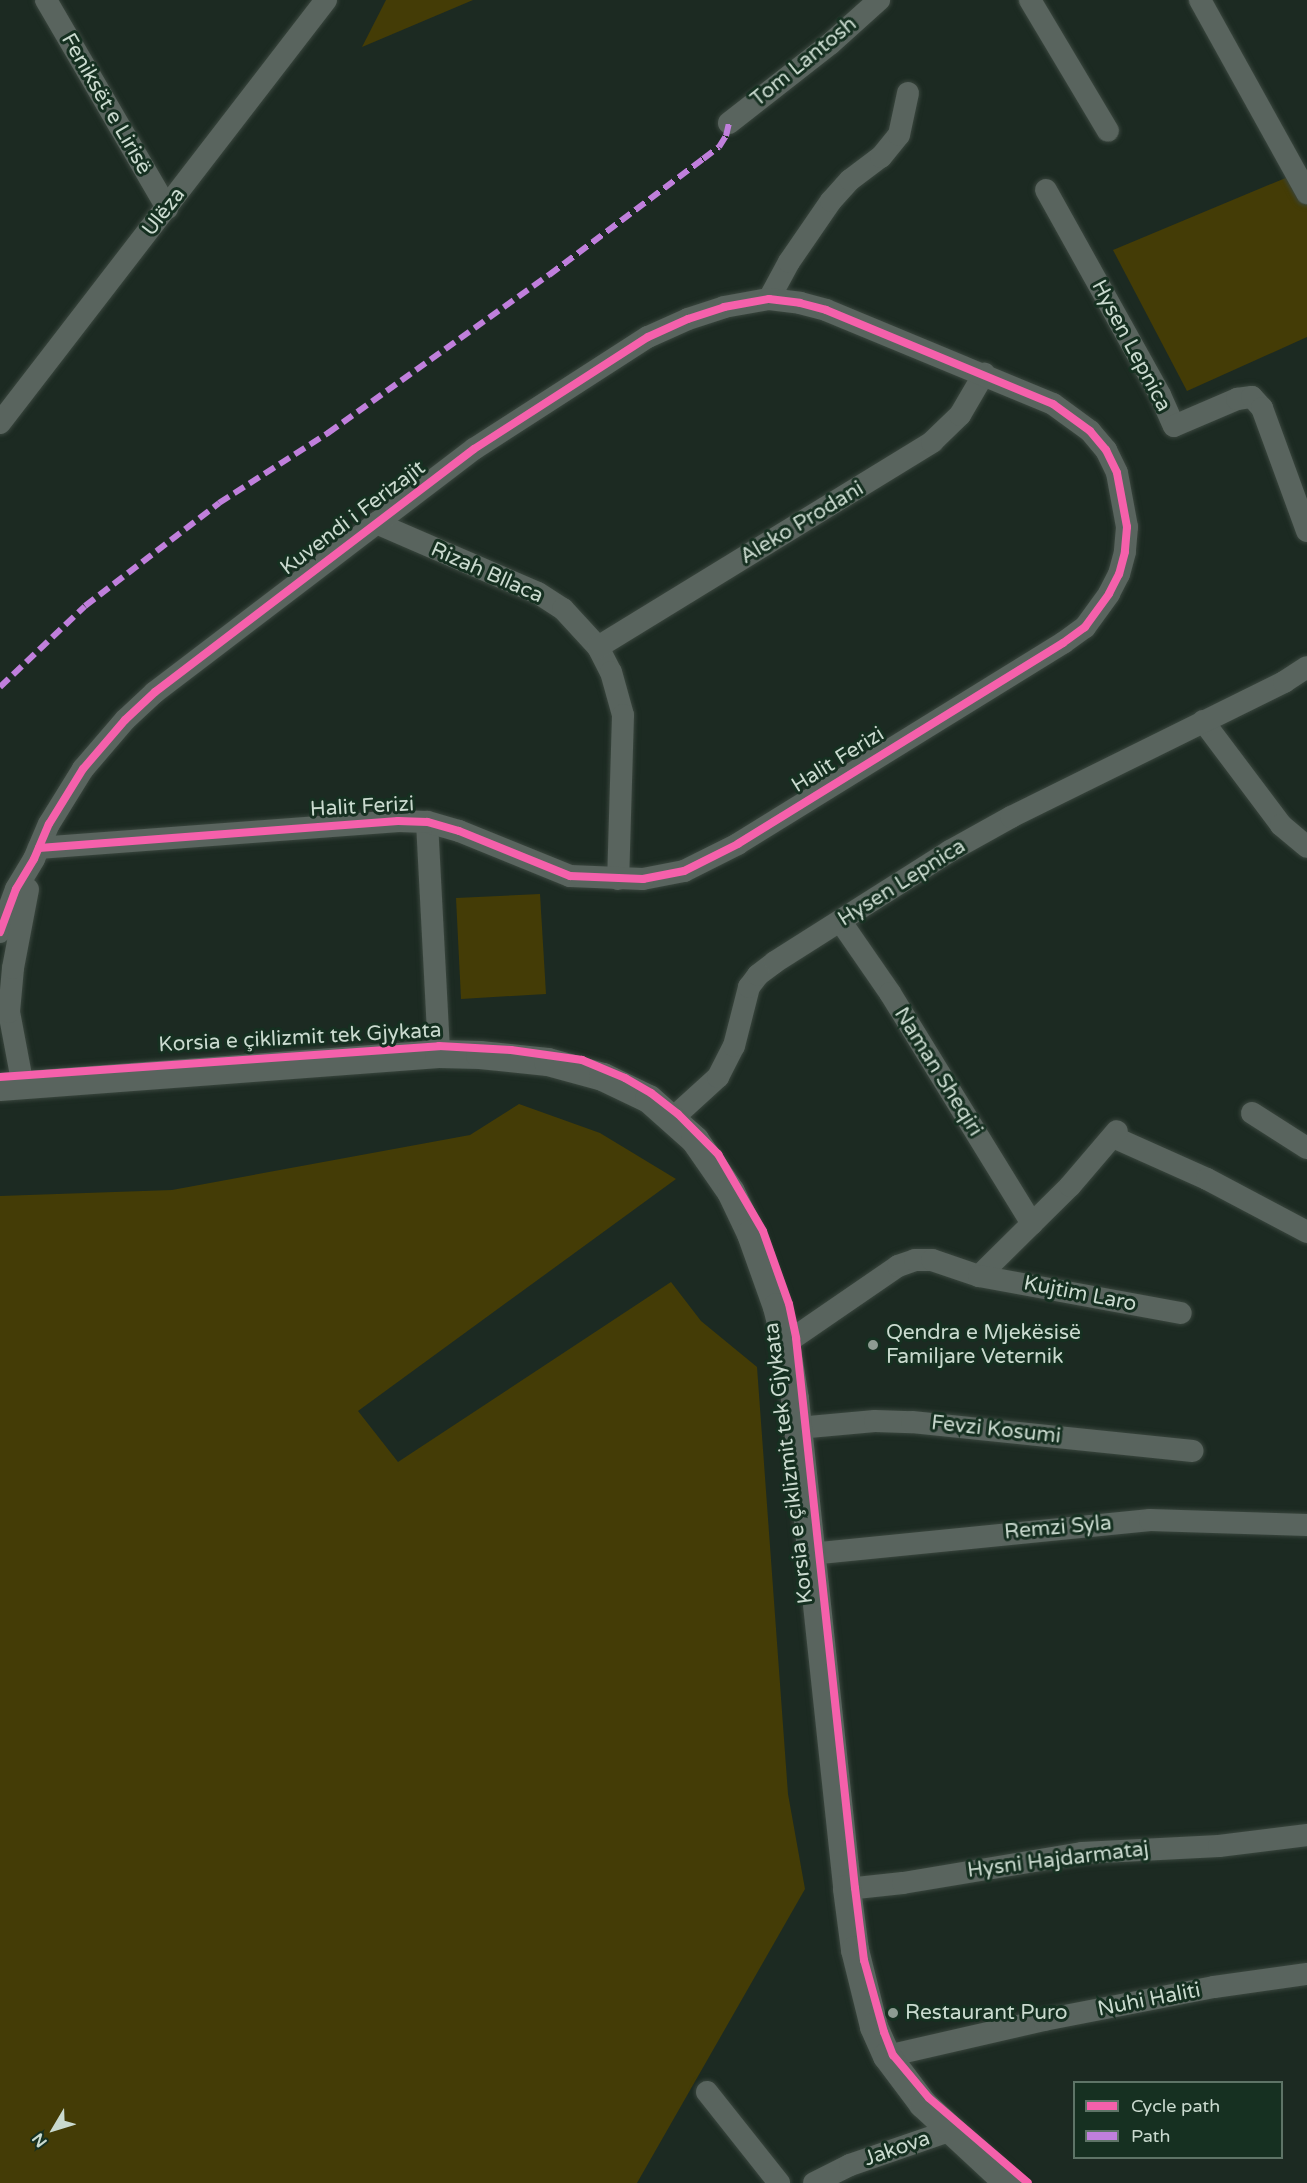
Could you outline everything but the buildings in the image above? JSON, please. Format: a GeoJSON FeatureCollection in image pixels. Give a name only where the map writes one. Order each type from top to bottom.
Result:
{"type":"FeatureCollection","features":[{"type":"Feature","properties":{"kind":"street","name":"Feniksët e Lirisë"},"geometry":{"type":"LineString","coordinates":[[46,0],[167,208]]}},
{"type":"Feature","properties":{"kind":"street","name":"Ulëza"},"geometry":{"type":"LineString","coordinates":[[0,423],[327,0]]}},
{"type":"Feature","properties":{"kind":"street","name":"Tom Lantosh"},"geometry":{"type":"LineString","coordinates":[[729,123],[839,36],[879,0]]}},
{"type":"Feature","properties":{"kind":"street"},"geometry":{"type":"LineString","coordinates":[[1030,0],[1108,131]]}},
{"type":"Feature","properties":{"kind":"street"},"geometry":{"type":"LineString","coordinates":[[1200,0],[1307,193]]}},
{"type":"Feature","properties":{"kind":"street"},"geometry":{"type":"LineString","coordinates":[[769,299],[789,262],[831,201],[850,180],[881,157],[899,135],[908,93]]}},
{"type":"Feature","properties":{"kind":"street","name":"Hysen Lepnica"},"geometry":{"type":"LineString","coordinates":[[1047,190],[1160,395],[1174,426],[1238,399],[1252,397],[1262,408],[1307,531]]}},
{"type":"Feature","properties":{"kind":"street","name":"Halit Ferizi"},"geometry":{"type":"LineString","coordinates":[[37,854],[398,821],[427,822],[459,831],[570,876],[618,879],[664,877],[708,861],[1064,643],[1085,627],[1100,610],[1119,574],[1127,527],[1119,482],[1106,450],[1072,416],[1053,404],[826,310],[800,303],[769,299]]}},
{"type":"Feature","properties":{"kind":"street","name":"Kuvendi i Ferizajit"},"geometry":{"type":"LineString","coordinates":[[37,854],[50,824],[83,769],[125,720],[165,685],[376,523],[482,443],[648,338],[724,307],[769,299]]}},
{"type":"Feature","properties":{"kind":"street","name":"Aleko Prodani"},"geometry":{"type":"LineString","coordinates":[[598,646],[933,442],[960,415],[984,374]]}},
{"type":"Feature","properties":{"kind":"street","name":"Rizah Bllaca"},"geometry":{"type":"LineString","coordinates":[[376,523],[538,593],[563,609],[598,646],[611,672],[623,715],[618,879]]}},
{"type":"Feature","properties":{"kind":"street","name":"Hysen Lepnica"},"geometry":{"type":"LineString","coordinates":[[673,1118],[706,1090],[727,1063],[749,987],[758,975],[950,851],[1011,817],[1284,682],[1307,667]]}},
{"type":"Feature","properties":{"kind":"street"},"geometry":{"type":"LineString","coordinates":[[1203,721],[1281,825],[1307,847]]}},
{"type":"Feature","properties":{"kind":"street"},"geometry":{"type":"LineString","coordinates":[[427,822],[439,1054]]}},
{"type":"Feature","properties":{"kind":"street"},"geometry":{"type":"LineString","coordinates":[[0,932],[16,889],[37,854]]}},
{"type":"Feature","properties":{"kind":"street"},"geometry":{"type":"LineString","coordinates":[[37,854],[6,967],[12,1086],[439,1054],[516,1058],[579,1069],[624,1086],[649,1099],[673,1118],[700,1147],[731,1192],[766,1273],[786,1343],[798,1428],[847,1889],[864,1994],[874,2027],[887,2056],[923,2104],[949,2131],[1008,2183]]}},
{"type":"Feature","properties":{"kind":"street","name":"Naman Sheqiri"},"geometry":{"type":"LineString","coordinates":[[841,922],[890,993],[1032,1224]]}},
{"type":"Feature","properties":{"kind":"street"},"geometry":{"type":"LineString","coordinates":[[1252,1113],[1307,1148]]}},
{"type":"Feature","properties":{"kind":"street"},"geometry":{"type":"LineString","coordinates":[[979,1276],[1032,1224],[1115,1134],[1307,1232]]}},
{"type":"Feature","properties":{"kind":"street","name":"Kujtim Laro"},"geometry":{"type":"LineString","coordinates":[[786,1343],[898,1266],[915,1260],[932,1260],[979,1276],[1181,1313]]}},
{"type":"Feature","properties":{"kind":"street","name":"Fevzi Kosumi"},"geometry":{"type":"LineString","coordinates":[[798,1428],[875,1421],[912,1422],[1193,1451]]}},
{"type":"Feature","properties":{"kind":"street","name":"Remzi Syla"},"geometry":{"type":"LineString","coordinates":[[810,1554],[1150,1520],[1307,1525]]}},
{"type":"Feature","properties":{"kind":"street","name":"Hysni Hajdarmataj"},"geometry":{"type":"LineString","coordinates":[[847,1889],[903,1883],[1082,1853],[1219,1846],[1307,1835]]}},
{"type":"Feature","properties":{"kind":"street","name":"Nuhi Haliti"},"geometry":{"type":"LineString","coordinates":[[887,2056],[1044,2020],[1214,1987],[1307,1974]]}},
{"type":"Feature","properties":{"kind":"street"},"geometry":{"type":"LineString","coordinates":[[707,2092],[779,2183]]}},
{"type":"Feature","properties":{"kind":"street","name":"Jakova"},"geometry":{"type":"LineString","coordinates":[[814,2183],[850,2165],[949,2131]]}},
{"type":"Feature","properties":{"kind":"shaded area"},"geometry":{"type":"Polygon","coordinates":[[[386,0],[473,0],[362,47],[386,0]]]}},
{"type":"Feature","properties":{"kind":"shaded area"},"geometry":{"type":"Polygon","coordinates":[[[1307,169],[1307,337],[1187,391],[1113,250],[1307,169]]]}},
{"type":"Feature","properties":{"kind":"shaded area"},"geometry":{"type":"Polygon","coordinates":[[[540,894],[546,994],[461,999],[456,898],[540,894]]]}},
{"type":"Feature","properties":{"kind":"shaded area"},"geometry":{"type":"Polygon","coordinates":[[[519,1104],[600,1133],[676,1179],[358,1411],[398,1462],[671,1282],[701,1321],[757,1367],[788,1794],[805,1889],[637,2183],[0,2183],[0,1196],[172,1190],[470,1135],[519,1104]]]}},
{"type":"Feature","properties":{"kind":"marked path"},"geometry":{"type":"LineString","coordinates":[[0,687],[85,606],[219,503],[328,433],[549,275],[719,147],[726,136],[729,123]]}},
{"type":"Feature","properties":{"kind":"cycle path"},"geometry":{"type":"LineString","coordinates":[[0,932],[16,889],[34,859],[49,824],[83,769],[125,720],[155,692],[474,449],[648,337],[688,319],[724,307],[769,299],[800,303],[826,310],[1053,404],[1090,431],[1106,450],[1117,473],[1127,527],[1125,552],[1119,574],[1109,594],[1085,627],[1063,643],[738,844],[684,871],[643,879],[570,876],[459,831],[427,822],[398,821],[39,848]]}},
{"type":"Feature","properties":{"kind":"cycle path","name":"Korsia e çiklizmit tek Gjykata"},"geometry":{"type":"LineString","coordinates":[[0,1077],[439,1046],[511,1050],[582,1060],[625,1078],[651,1093],[678,1114],[718,1154],[763,1231],[789,1304],[796,1338],[864,1960],[884,2032],[893,2055],[929,2098],[1028,2183]]}},
{"type":"Feature","properties":{"kind":"place","name":"Qendra e Mjekësisë Familjare Veternik"},"geometry":{"type":"Point","coordinates":[873,1345]}},
{"type":"Feature","properties":{"kind":"place","name":"Restaurant Puro"},"geometry":{"type":"Point","coordinates":[893,2013]}}]}
